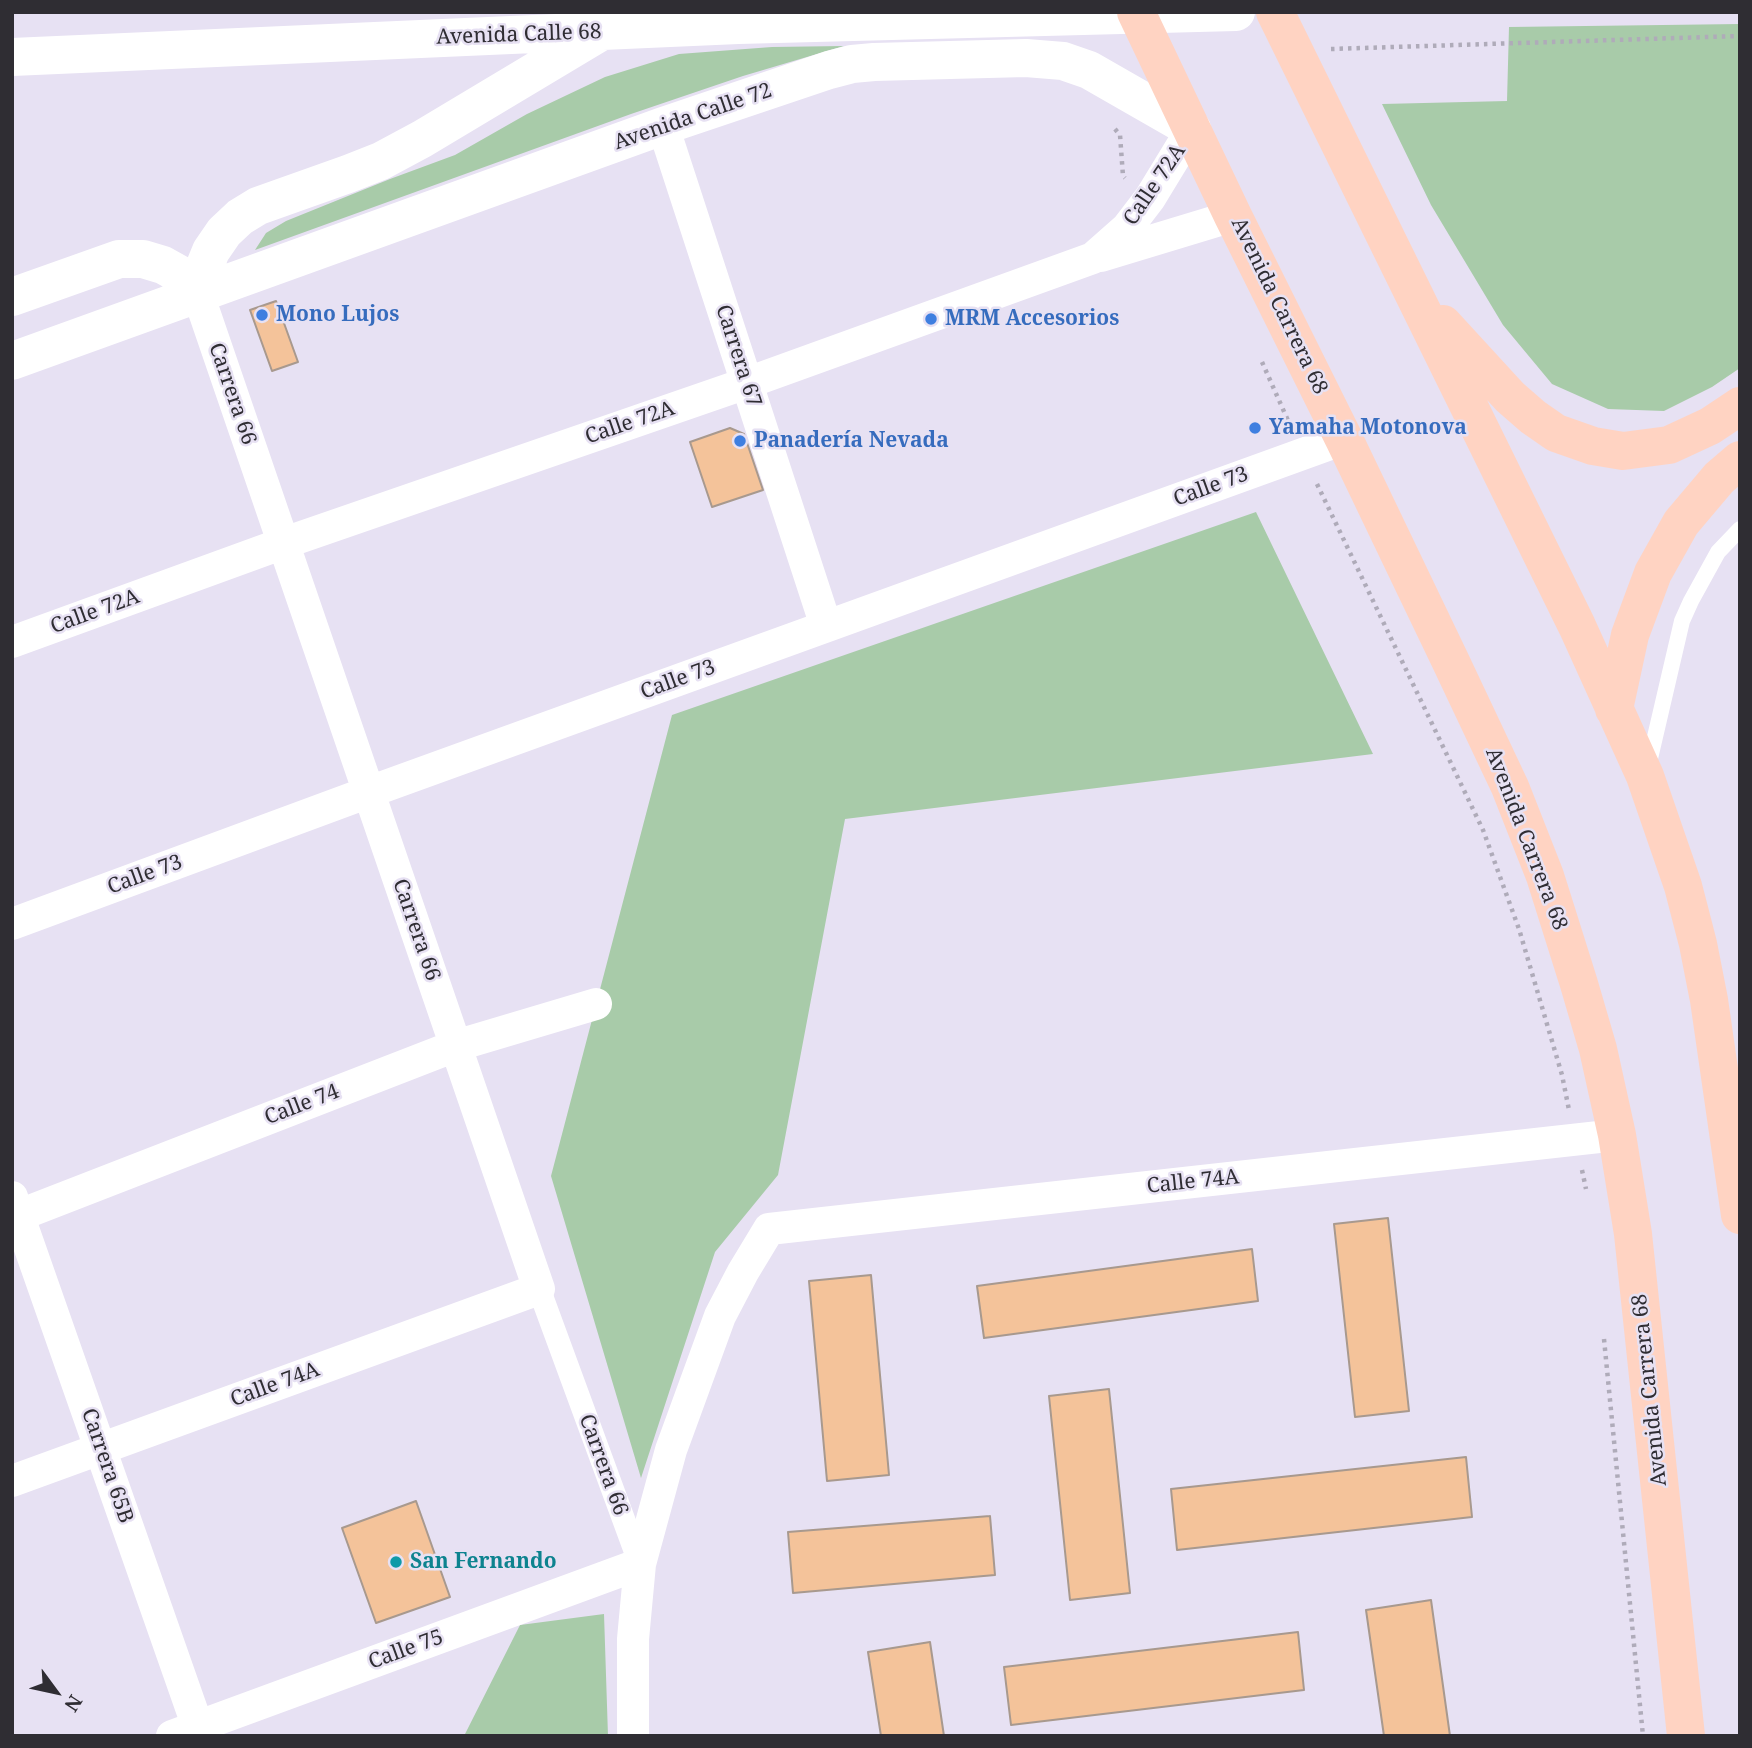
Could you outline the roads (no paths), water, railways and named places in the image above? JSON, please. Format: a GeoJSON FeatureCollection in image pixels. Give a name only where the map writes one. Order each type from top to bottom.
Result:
{"type":"FeatureCollection","features":[{"type":"Feature","properties":{"kind":"main road","name":"Avenida Carrera 68"},"geometry":{"type":"LineString","coordinates":[[1136,12],[1510,787],[1545,876],[1598,1049],[1617,1135],[1634,1247],[1686,1736]]}},
{"type":"Feature","properties":{"kind":"main road","name":"Avenida Calle 68"},"geometry":{"type":"LineString","coordinates":[[12,57],[738,25],[1236,12]]}},
{"type":"Feature","properties":{"kind":"main road"},"geometry":{"type":"LineString","coordinates":[[1275,12],[1577,626],[1645,776],[1683,886],[1698,944],[1711,1013],[1740,1215]]}},
{"type":"Feature","properties":{"kind":"main road"},"geometry":{"type":"LineString","coordinates":[[198,294],[211,251],[224,232],[240,217],[258,206],[381,161],[601,32]]}},
{"type":"Feature","properties":{"kind":"main road","name":"Avenida Calle 72"},"geometry":{"type":"LineString","coordinates":[[12,361],[663,126],[852,64],[1026,58],[1063,61],[1089,70],[1192,129]]}},
{"type":"Feature","properties":{"kind":"main road"},"geometry":{"type":"LineString","coordinates":[[12,298],[119,260],[143,259],[163,265],[181,275],[198,294]]}},
{"type":"Feature","properties":{"kind":"main road"},"geometry":{"type":"LineString","coordinates":[[1414,294],[1510,397],[1556,433],[1575,440],[1623,451],[1669,445],[1710,426],[1740,406]]}},
{"type":"Feature","properties":{"kind":"main road"},"geometry":{"type":"LineString","coordinates":[[1614,709],[1630,635],[1653,573],[1682,523],[1719,478],[1740,460]]}},
{"type":"Feature","properties":{"kind":"street","name":"Carrera 67"},"geometry":{"type":"LineString","coordinates":[[663,126],[826,626]]}},
{"type":"Feature","properties":{"kind":"street","name":"Calle 72A"},"geometry":{"type":"LineString","coordinates":[[12,642],[284,543],[747,383],[1093,258],[1127,228],[1150,198],[1192,129]]}},
{"type":"Feature","properties":{"kind":"street"},"geometry":{"type":"LineString","coordinates":[[1093,258],[1233,216]]}},
{"type":"Feature","properties":{"kind":"street","name":"Carrera 66"},"geometry":{"type":"LineString","coordinates":[[198,294],[539,1289],[640,1564]]}},
{"type":"Feature","properties":{"kind":"street","name":"Calle 73"},"geometry":{"type":"LineString","coordinates":[[12,924],[1344,439]]}},
{"type":"Feature","properties":{"kind":"street","name":"Calle 74"},"geometry":{"type":"LineString","coordinates":[[14,1210],[455,1046],[596,1004]]}},
{"type":"Feature","properties":{"kind":"street","name":"Calle 74A"},"geometry":{"type":"LineString","coordinates":[[769,1229],[1617,1135]]}},
{"type":"Feature","properties":{"kind":"street","name":"Carrera 65B"},"geometry":{"type":"LineString","coordinates":[[14,1210],[101,1449],[190,1733]]}},
{"type":"Feature","properties":{"kind":"street","name":"Carrera 66"},"geometry":{"type":"LineString","coordinates":[[633,1736],[633,1639],[640,1564],[671,1450],[720,1315],[769,1229]]}},
{"type":"Feature","properties":{"kind":"street","name":"Calle 74A"},"geometry":{"type":"LineString","coordinates":[[12,1481],[539,1289]]}},
{"type":"Feature","properties":{"kind":"street","name":"Calle 75"},"geometry":{"type":"LineString","coordinates":[[190,1733],[640,1564]]}},
{"type":"Feature","properties":{"kind":"lane"},"geometry":{"type":"LineString","coordinates":[[1645,776],[1682,621],[1718,552],[1740,529]]}},
{"type":"Feature","properties":{"kind":"place","name":"Mono Lujos"},"geometry":{"type":"Point","coordinates":[262,315]}},
{"type":"Feature","properties":{"kind":"place","name":"MRM Accesorios"},"geometry":{"type":"Point","coordinates":[931,319]}},
{"type":"Feature","properties":{"kind":"place","name":"Yamaha Motonova"},"geometry":{"type":"Point","coordinates":[1255,428]}},
{"type":"Feature","properties":{"kind":"place","name":"Panadería Nevada"},"geometry":{"type":"Point","coordinates":[740,441]}},
{"type":"Feature","properties":{"kind":"place","name":"San Fernando"},"geometry":{"type":"Point","coordinates":[396,1562]}}]}
